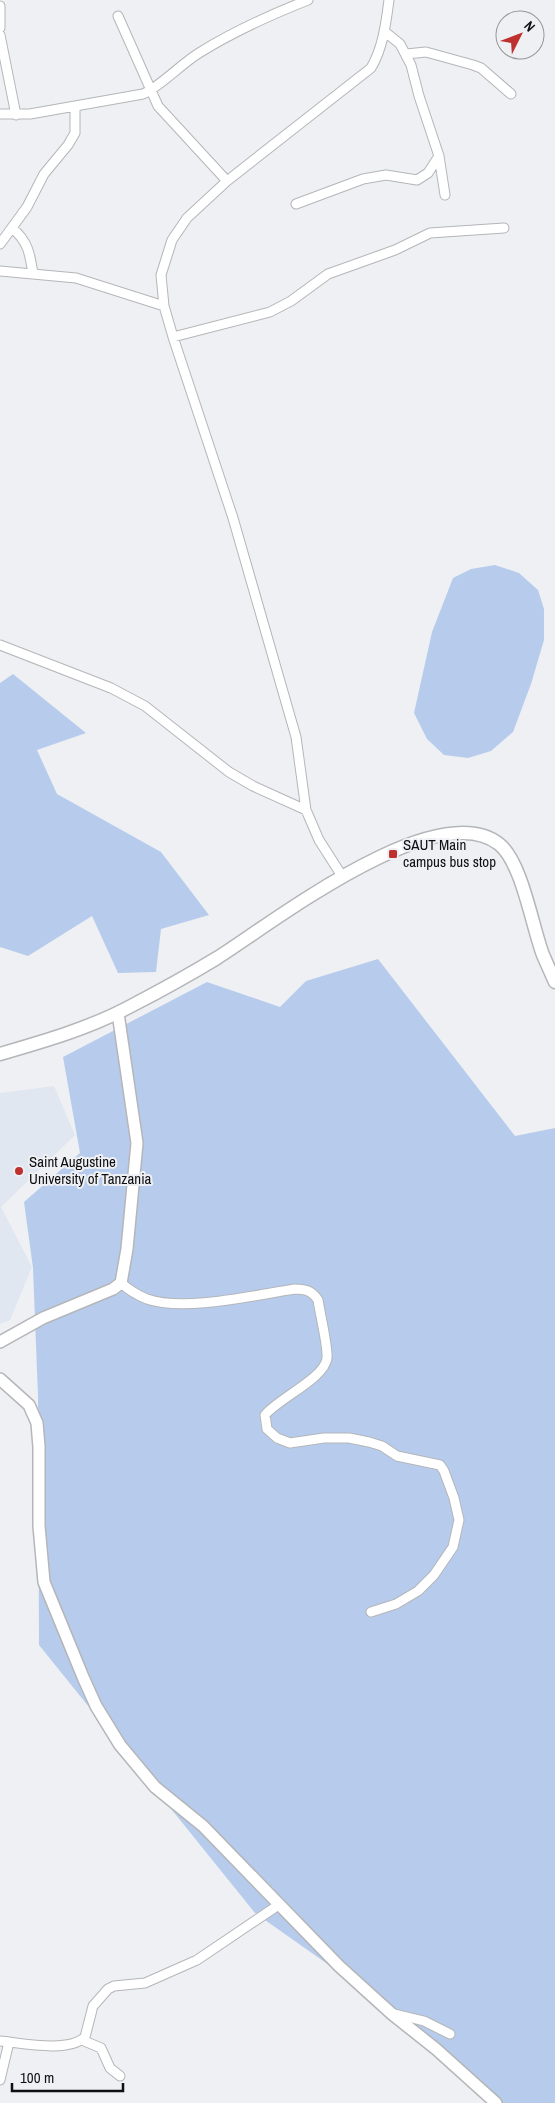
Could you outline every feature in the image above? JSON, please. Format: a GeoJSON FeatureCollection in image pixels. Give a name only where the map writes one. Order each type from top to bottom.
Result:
{"type":"FeatureCollection","features":[{"type":"Feature","properties":{"kind":"main road"},"geometry":{"type":"LineString","coordinates":[[0,1054],[45,1041],[118,1013],[216,959],[342,876],[406,846],[443,835],[478,834],[489,838],[507,852],[517,872],[543,954],[555,982]]}},
{"type":"Feature","properties":{"kind":"street"},"geometry":{"type":"LineString","coordinates":[[1,116],[136,96],[150,90],[200,52],[262,18],[308,0]]}},
{"type":"Feature","properties":{"kind":"street"},"geometry":{"type":"LineString","coordinates":[[342,876],[319,840],[306,810],[296,736],[236,526],[173,338],[164,306],[161,275],[172,240],[187,218],[228,181],[371,68],[376,60],[384,31],[389,0]]}},
{"type":"Feature","properties":{"kind":"street"},"geometry":{"type":"LineString","coordinates":[[0,6],[0,28]]}},
{"type":"Feature","properties":{"kind":"street"},"geometry":{"type":"LineString","coordinates":[[118,16],[158,106],[228,181]]}},
{"type":"Feature","properties":{"kind":"street"},"geometry":{"type":"LineString","coordinates":[[384,31],[400,44],[406,54],[439,156],[445,195]]}},
{"type":"Feature","properties":{"kind":"street"},"geometry":{"type":"LineString","coordinates":[[0,35],[16,115]]}},
{"type":"Feature","properties":{"kind":"street"},"geometry":{"type":"LineString","coordinates":[[406,54],[426,52],[481,68],[511,94]]}},
{"type":"Feature","properties":{"kind":"street"},"geometry":{"type":"LineString","coordinates":[[0,244],[27,207],[44,174],[68,145],[75,133],[75,106]]}},
{"type":"Feature","properties":{"kind":"street"},"geometry":{"type":"LineString","coordinates":[[296,204],[363,179],[386,175],[417,180],[428,173],[439,156]]}},
{"type":"Feature","properties":{"kind":"street"},"geometry":{"type":"LineString","coordinates":[[12,228],[28,246],[33,274]]}},
{"type":"Feature","properties":{"kind":"street"},"geometry":{"type":"LineString","coordinates":[[173,338],[270,312],[291,301],[328,274],[395,250],[430,233],[504,228]]}},
{"type":"Feature","properties":{"kind":"street"},"geometry":{"type":"LineString","coordinates":[[0,272],[76,278],[164,306]]}},
{"type":"Feature","properties":{"kind":"street"},"geometry":{"type":"LineString","coordinates":[[0,645],[111,688],[145,706],[229,772],[253,786],[306,810]]}},
{"type":"Feature","properties":{"kind":"street"},"geometry":{"type":"LineString","coordinates":[[0,1342],[38,1321],[113,1289],[121,1283],[128,1240],[137,1143],[118,1013]]}},
{"type":"Feature","properties":{"kind":"street"},"geometry":{"type":"LineString","coordinates":[[121,1283],[134,1293],[148,1299],[168,1303],[201,1302],[295,1289],[305,1289],[313,1293],[318,1300],[327,1358],[324,1368],[316,1376],[272,1406],[265,1415],[266,1429],[277,1438],[290,1443],[324,1438],[349,1438],[382,1446],[397,1456],[440,1465],[454,1498],[459,1520],[453,1547],[434,1575],[418,1591],[396,1604],[371,1612]]}},
{"type":"Feature","properties":{"kind":"street"},"geometry":{"type":"LineString","coordinates":[[0,1379],[30,1405],[37,1423],[40,1447],[39,1526],[44,1582],[96,1706],[120,1745],[155,1787],[203,1826],[303,1930],[392,2014],[436,2049],[496,2103]]}},
{"type":"Feature","properties":{"kind":"street"},"geometry":{"type":"LineString","coordinates":[[0,2080],[5,2041],[33,2045],[70,2045],[82,2040],[87,2034],[93,2006],[108,1989],[114,1986],[145,1983],[198,1960],[280,1904]]}},
{"type":"Feature","properties":{"kind":"street"},"geometry":{"type":"LineString","coordinates":[[392,2014],[424,2022],[450,2034]]}},
{"type":"Feature","properties":{"kind":"street"},"geometry":{"type":"LineString","coordinates":[[82,2040],[101,2048],[110,2068],[120,2076]]}},
{"type":"Feature","properties":{"kind":"shaded area"},"geometry":{"type":"Polygon","coordinates":[[[495,565],[519,573],[538,590],[544,609],[544,640],[531,684],[513,732],[491,751],[468,758],[444,755],[427,739],[414,713],[432,632],[453,578],[471,569],[495,565]]]}},
{"type":"Feature","properties":{"kind":"shaded area"},"geometry":{"type":"Polygon","coordinates":[[[13,674],[86,733],[37,750],[57,794],[161,852],[209,915],[161,929],[156,972],[118,973],[92,916],[28,956],[0,947],[0,683],[13,674]]]}},
{"type":"Feature","properties":{"kind":"shaded area"},"geometry":{"type":"Polygon","coordinates":[[[378,959],[515,1136],[555,1128],[555,2103],[495,2103],[390,2008],[255,1913],[39,1645],[38,1396],[33,1268],[24,1202],[80,1153],[63,1057],[207,982],[280,1007],[306,981],[378,959]]]}},
{"type":"Feature","properties":{"kind":"shaded area","name":"Saint Augustine University of Tanzania"},"geometry":{"type":"Polygon","coordinates":[[[54,1086],[75,1135],[1,1207],[32,1267],[10,1320],[0,1324],[0,1093],[54,1086]]]}},
{"type":"Feature","properties":{"kind":"place","name":"SAUT Main campus bus stop"},"geometry":{"type":"Point","coordinates":[393,854]}},
{"type":"Feature","properties":{"kind":"place","name":"Saint Augustine University of Tanzania"},"geometry":{"type":"Point","coordinates":[19,1171]}}]}
